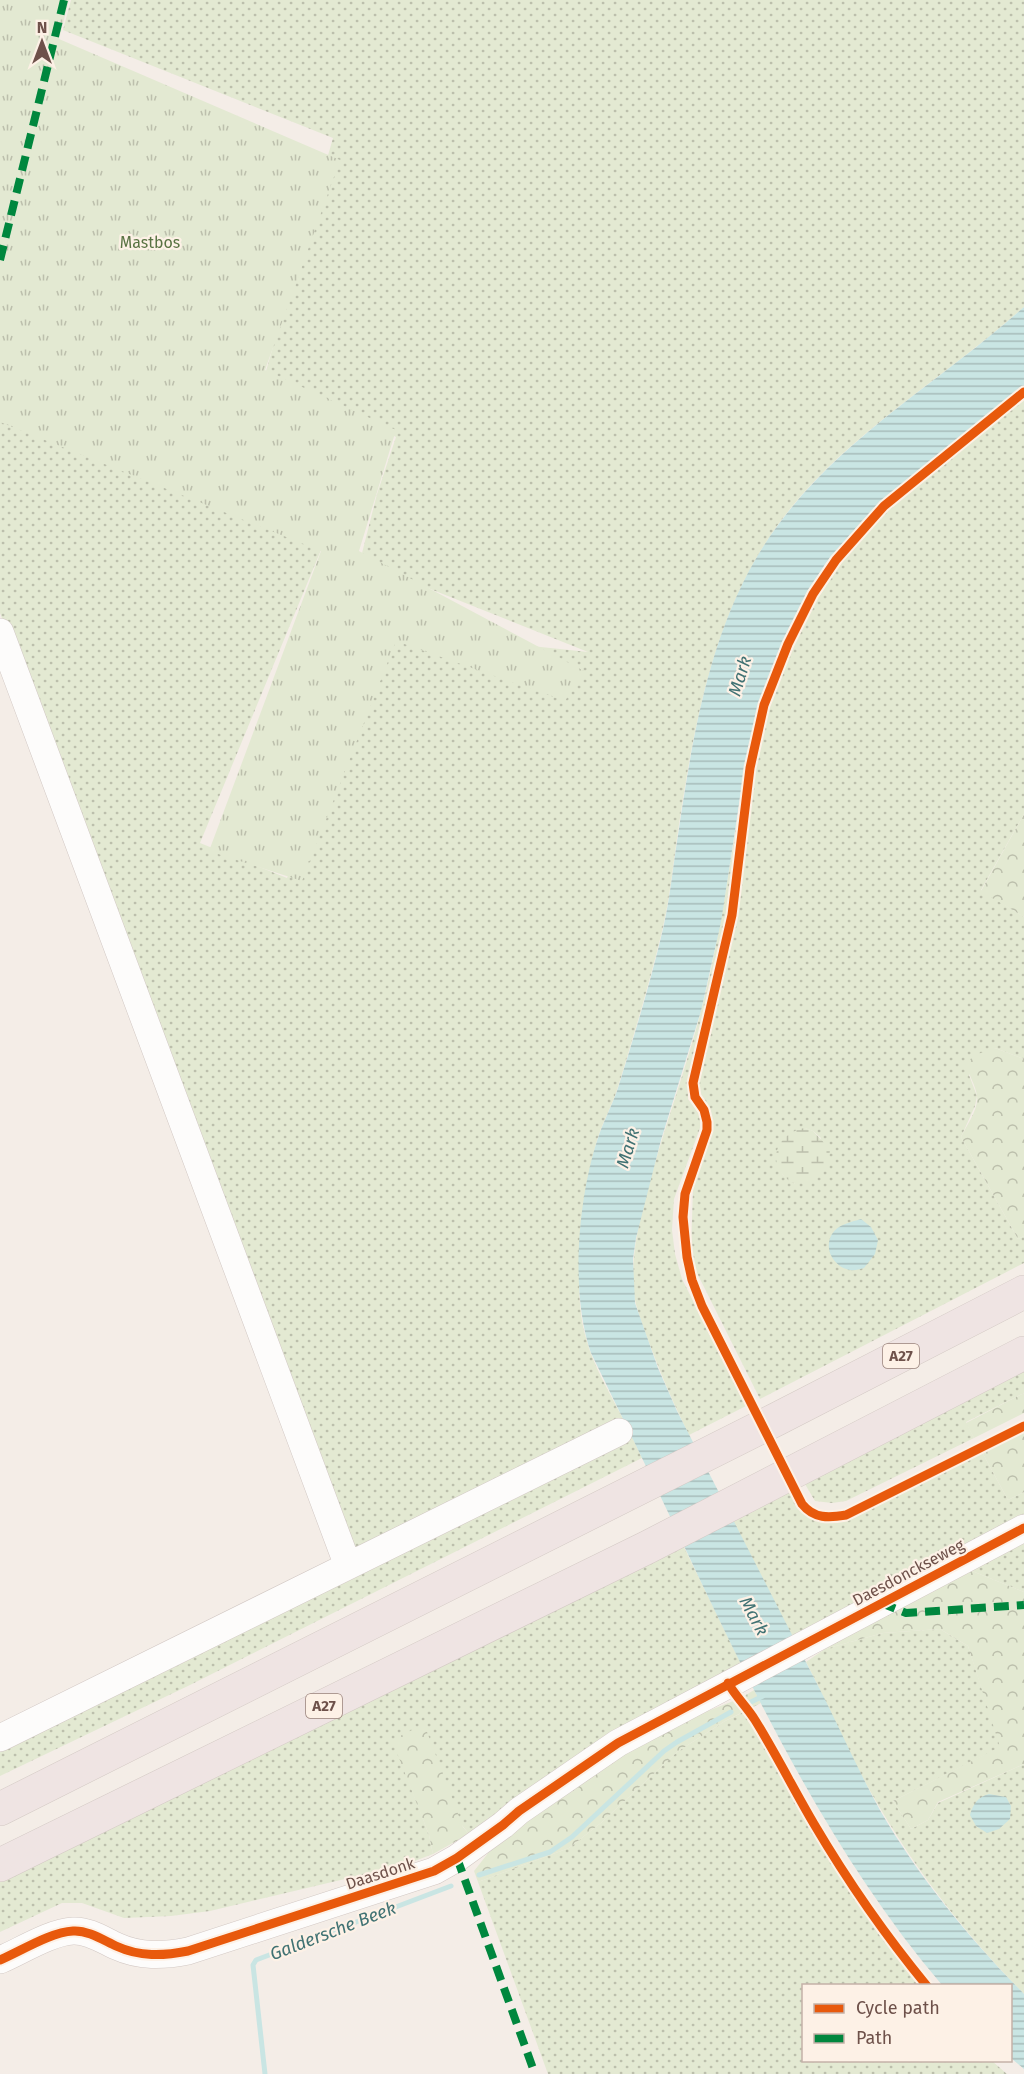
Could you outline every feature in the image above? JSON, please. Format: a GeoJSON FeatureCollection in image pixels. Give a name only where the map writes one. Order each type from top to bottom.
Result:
{"type":"FeatureCollection","features":[{"type":"Feature","properties":{"kind":"highway","name":"A27"},"geometry":{"type":"LineString","coordinates":[[0,1809],[777,1419],[1024,1292]]}},
{"type":"Feature","properties":{"kind":"highway","name":"A27"},"geometry":{"type":"LineString","coordinates":[[0,1864],[648,1547],[1024,1353]]}},
{"type":"Feature","properties":{"kind":"street"},"geometry":{"type":"LineString","coordinates":[[0,632],[348,1566]]}},
{"type":"Feature","properties":{"kind":"street"},"geometry":{"type":"LineString","coordinates":[[0,1738],[619,1432]]}},
{"type":"Feature","properties":{"kind":"street","name":"Daesdonckseweg"},"geometry":{"type":"LineString","coordinates":[[732,1681],[1024,1528]]}},
{"type":"Feature","properties":{"kind":"street","name":"Daasdonk"},"geometry":{"type":"LineString","coordinates":[[0,1960],[59,1934],[74,1931],[88,1933],[119,1948],[145,1955],[166,1955],[188,1951],[434,1871],[457,1858],[519,1811],[618,1743],[732,1681]]}},
{"type":"Feature","properties":{"kind":"green space","name":"Mastbos"},"geometry":{"type":"Polygon","coordinates":[[[0,0],[69,0],[59,39],[340,160],[265,370],[396,430],[359,551],[584,671],[565,701],[396,641],[302,881],[209,851],[321,551],[0,422],[0,0]]]}},
{"type":"Feature","properties":{"kind":"green space"},"geometry":{"type":"Polygon","coordinates":[[[71,0],[1024,0],[1024,307],[894,410],[831,465],[802,494],[777,526],[755,560],[737,596],[710,672],[691,751],[662,931],[617,1090],[596,1144],[583,1209],[579,1275],[582,1323],[593,1359],[623,1419],[357,1553],[0,613],[0,410],[321,550],[200,843],[287,878],[393,631],[588,652],[360,561],[377,494],[396,437],[266,371],[333,138],[63,30],[71,0]]]}},
{"type":"Feature","properties":{"kind":"green space"},"geometry":{"type":"Polygon","coordinates":[[[1024,388],[1024,814],[981,890],[1024,917],[1024,1059],[995,1048],[969,1075],[977,1096],[961,1137],[1018,1239],[1024,1236],[1024,1263],[760,1399],[697,1273],[691,1251],[693,1188],[712,1130],[711,1111],[699,1094],[696,1080],[689,1080],[688,1099],[700,1115],[700,1128],[674,1199],[672,1230],[675,1254],[682,1279],[746,1406],[689,1435],[661,1374],[638,1312],[633,1286],[634,1256],[638,1227],[649,1184],[701,1011],[714,954],[744,782],[757,725],[774,669],[796,615],[826,564],[846,538],[893,491],[1024,388]],[[805,1128],[778,1165],[783,1175],[795,1184],[821,1138],[805,1128]]]}},
{"type":"Feature","properties":{"kind":"green space"},"geometry":{"type":"Polygon","coordinates":[[[1024,814],[1024,917],[981,891],[1024,814]]]}},
{"type":"Feature","properties":{"kind":"green space"},"geometry":{"type":"Polygon","coordinates":[[[995,1048],[1024,1059],[1024,1236],[1018,1239],[961,1137],[977,1101],[966,1063],[975,1055],[995,1048]]]}},
{"type":"Feature","properties":{"kind":"green space"},"geometry":{"type":"Polygon","coordinates":[[[805,1128],[813,1131],[830,1149],[829,1156],[820,1174],[809,1181],[795,1184],[784,1176],[778,1167],[777,1152],[784,1139],[797,1130],[805,1128]]]}},
{"type":"Feature","properties":{"kind":"green space"},"geometry":{"type":"Polygon","coordinates":[[[1024,1365],[1024,1393],[966,1422],[974,1438],[846,1501],[832,1503],[815,1501],[802,1479],[1024,1365]]]}},
{"type":"Feature","properties":{"kind":"green space"},"geometry":{"type":"Polygon","coordinates":[[[1024,1393],[1024,1413],[974,1438],[966,1423],[1024,1393]]]}},
{"type":"Feature","properties":{"kind":"green space"},"geometry":{"type":"Polygon","coordinates":[[[1024,1431],[1024,1492],[1008,1500],[982,1452],[1024,1431]]]}},
{"type":"Feature","properties":{"kind":"green space"},"geometry":{"type":"Polygon","coordinates":[[[632,1437],[642,1458],[190,1685],[0,1776],[0,1751],[180,1664],[632,1437]]]}},
{"type":"Feature","properties":{"kind":"green space"},"geometry":{"type":"Polygon","coordinates":[[[982,1452],[1008,1500],[1024,1492],[1024,1515],[794,1640],[730,1516],[787,1487],[800,1507],[813,1519],[830,1523],[854,1518],[982,1452]]]}},
{"type":"Feature","properties":{"kind":"green space"},"geometry":{"type":"Polygon","coordinates":[[[1024,1540],[1024,1592],[967,1569],[1024,1540]]]}},
{"type":"Feature","properties":{"kind":"green space"},"geometry":{"type":"Polygon","coordinates":[[[681,1541],[743,1668],[469,1834],[393,1740],[429,1835],[433,1854],[404,1865],[210,1911],[171,1916],[124,1918],[82,1903],[62,1903],[0,1932],[0,1877],[681,1541]]]}},
{"type":"Feature","properties":{"kind":"green space"},"geometry":{"type":"Polygon","coordinates":[[[967,1569],[1024,1592],[1024,1764],[938,1802],[928,1820],[911,1829],[893,1801],[1000,1747],[968,1646],[940,1629],[883,1633],[825,1649],[847,1630],[967,1569]]]}},
{"type":"Feature","properties":{"kind":"green space"},"geometry":{"type":"Polygon","coordinates":[[[940,1629],[968,1646],[1001,1747],[893,1801],[911,1829],[928,1820],[938,1803],[1024,1764],[1024,1994],[952,1912],[909,1854],[871,1793],[806,1662],[825,1649],[883,1633],[940,1629]]]}},
{"type":"Feature","properties":{"kind":"green space"},"geometry":{"type":"Polygon","coordinates":[[[754,1690],[761,1703],[725,1721],[677,1752],[602,1822],[569,1848],[478,1882],[474,1871],[500,1838],[662,1729],[741,1698],[754,1690]]]}},
{"type":"Feature","properties":{"kind":"green space"},"geometry":{"type":"Polygon","coordinates":[[[748,1710],[815,1837],[917,1984],[802,1984],[802,2062],[993,2062],[1007,2074],[548,2074],[478,1882],[569,1848],[602,1822],[677,1752],[725,1721],[748,1710]]]}},
{"type":"Feature","properties":{"kind":"green space"},"geometry":{"type":"Polygon","coordinates":[[[424,1724],[463,1827],[469,1834],[433,1854],[429,1835],[392,1740],[424,1724]]]}},
{"type":"Feature","properties":{"kind":"water","name":"Mark"},"geometry":{"type":"Polygon","coordinates":[[[1024,307],[1024,388],[909,479],[862,521],[826,563],[804,600],[782,650],[762,704],[751,746],[740,798],[721,922],[701,1011],[661,1140],[636,1238],[633,1259],[635,1303],[658,1368],[677,1411],[881,1812],[912,1861],[947,1908],[1024,1994],[1024,2069],[1012,2059],[1012,1984],[941,1984],[871,1891],[809,1792],[753,1688],[591,1353],[584,1329],[579,1276],[581,1218],[590,1165],[599,1135],[617,1091],[658,950],[668,906],[684,795],[699,713],[709,673],[737,596],[755,559],[778,525],[832,464],[895,410],[1024,307]]]}},
{"type":"Feature","properties":{"kind":"water"},"geometry":{"type":"Polygon","coordinates":[[[861,1219],[871,1227],[878,1240],[875,1254],[864,1268],[850,1270],[835,1261],[830,1251],[830,1240],[837,1228],[861,1219]]]}},
{"type":"Feature","properties":{"kind":"water"},"geometry":{"type":"Polygon","coordinates":[[[989,1794],[1006,1797],[1011,1806],[1010,1819],[999,1829],[987,1833],[976,1826],[970,1815],[976,1802],[989,1794]]]}},
{"type":"Feature","properties":{"kind":"waterway","name":"Galdersche Beek"},"geometry":{"type":"LineString","coordinates":[[751,1702],[763,1696]]}},
{"type":"Feature","properties":{"kind":"waterway","name":"Galdersche Beek"},"geometry":{"type":"LineString","coordinates":[[479,1875],[550,1852],[572,1837],[664,1751],[731,1712]]}},
{"type":"Feature","properties":{"kind":"waterway","name":"Galdersche Beek"},"geometry":{"type":"LineString","coordinates":[[265,2074],[253,1965],[256,1960],[451,1886]]}},
{"type":"Feature","properties":{"kind":"marked path"},"geometry":{"type":"LineString","coordinates":[[0,260],[64,0]]}},
{"type":"Feature","properties":{"kind":"marked path"},"geometry":{"type":"LineString","coordinates":[[881,1603],[906,1613],[1024,1605]]}},
{"type":"Feature","properties":{"kind":"marked path"},"geometry":{"type":"LineString","coordinates":[[457,1858],[535,2074]]}},
{"type":"Feature","properties":{"kind":"cycle path"},"geometry":{"type":"LineString","coordinates":[[1024,392],[884,506],[836,560],[813,594],[788,644],[764,705],[750,768],[732,915],[693,1083],[695,1097],[704,1110],[707,1130],[685,1194],[683,1217],[687,1257],[692,1280],[702,1306],[802,1504],[807,1509],[817,1515],[828,1517],[846,1515],[1024,1426]]}},
{"type":"Feature","properties":{"kind":"cycle path"},"geometry":{"type":"LineString","coordinates":[[0,1960],[46,1938],[73,1931],[90,1934],[125,1950],[143,1954],[161,1955],[188,1951],[434,1871],[457,1858],[519,1811],[618,1743],[1024,1528]]}},
{"type":"Feature","properties":{"kind":"cycle path"},"geometry":{"type":"LineString","coordinates":[[728,1683],[755,1720],[814,1824],[853,1886],[881,1927],[925,1984]]}}]}
